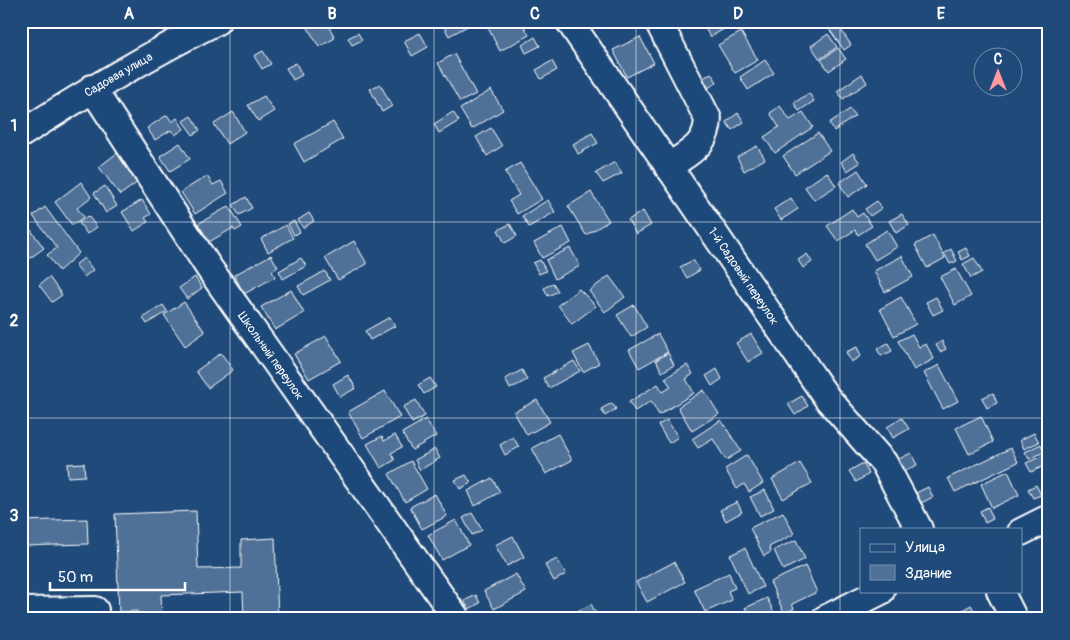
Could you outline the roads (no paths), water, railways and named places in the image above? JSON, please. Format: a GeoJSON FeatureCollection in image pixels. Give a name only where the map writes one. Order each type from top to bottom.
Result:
{"type":"FeatureCollection","features":[{"type":"Feature","properties":{"kind":"street","name":"Садовая улица"},"geometry":{"type":"LineString","coordinates":[[21,134],[92,88],[162,48],[217,21]]}},
{"type":"Feature","properties":{"kind":"street","name":"1-й Садовый переулок"},"geometry":{"type":"LineString","coordinates":[[569,21],[827,398],[884,462],[918,528]]}},
{"type":"Feature","properties":{"kind":"street"},"geometry":{"type":"LineString","coordinates":[[658,21],[708,119],[707,134],[694,149],[668,167]]}},
{"type":"Feature","properties":{"kind":"street","name":"Школьный переулок"},"geometry":{"type":"LineString","coordinates":[[92,88],[209,268],[457,619]]}},
{"type":"Feature","properties":{"kind":"street"},"geometry":{"type":"LineString","coordinates":[[1022,532],[1049,518]]}},
{"type":"Feature","properties":{"kind":"street"},"geometry":{"type":"LineString","coordinates":[[826,619],[880,592]]}},
{"type":"Feature","properties":{"kind":"street"},"geometry":{"type":"LineString","coordinates":[[1000,592],[1014,619]]}},
{"type":"Feature","properties":{"kind":"street"},"geometry":{"type":"LineString","coordinates":[[21,611],[95,610]]}}]}
